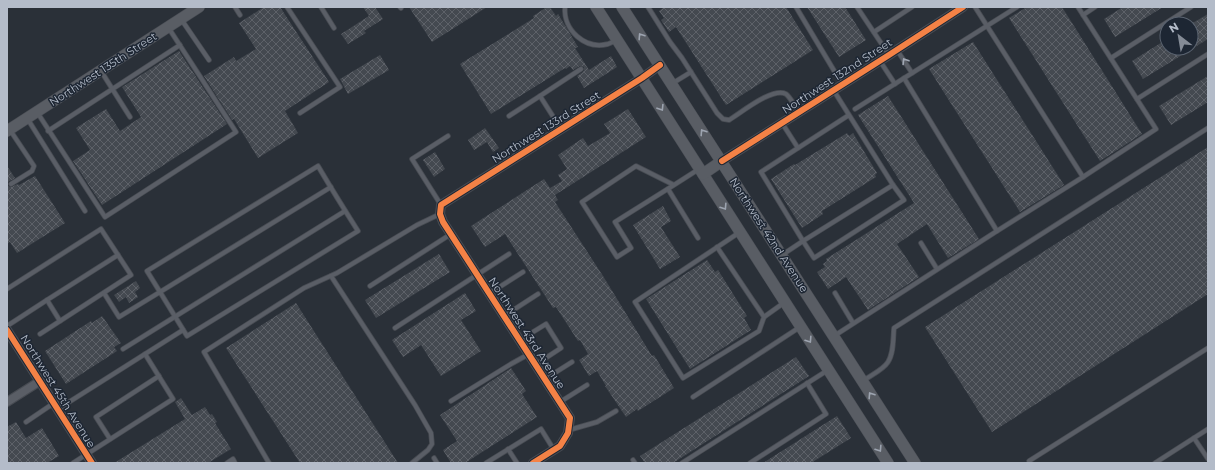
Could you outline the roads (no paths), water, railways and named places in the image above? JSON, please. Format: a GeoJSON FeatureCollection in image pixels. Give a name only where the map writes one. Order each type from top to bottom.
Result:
{"type":"FeatureCollection","features":[{"type":"Feature","properties":{"kind":"main road","name":"Northwest 135th Street"},"geometry":{"type":"LineString","coordinates":[[8,130],[199,7]]}},
{"type":"Feature","properties":{"kind":"main road","name":"Northwest 42nd Avenue"},"geometry":{"type":"LineString","coordinates":[[596,7],[888,463]]}},
{"type":"Feature","properties":{"kind":"main road","name":"Northwest 42nd Avenue"},"geometry":{"type":"LineString","coordinates":[[622,7],[915,463]]}},
{"type":"Feature","properties":{"kind":"main road"},"geometry":{"type":"LineString","coordinates":[[701,171],[722,161]]}},
{"type":"Feature","properties":{"kind":"street","name":"Northwest 132nd Street"},"geometry":{"type":"LineString","coordinates":[[722,161],[889,56],[963,7]]}},
{"type":"Feature","properties":{"kind":"street","name":"Northwest 133rd Street"},"geometry":{"type":"LineString","coordinates":[[441,205],[642,78],[660,65]]}},
{"type":"Feature","properties":{"kind":"street"},"geometry":{"type":"LineString","coordinates":[[440,214],[441,205]]}},
{"type":"Feature","properties":{"kind":"street","name":"Northwest 43rd Avenue"},"geometry":{"type":"LineString","coordinates":[[440,214],[442,222],[570,418],[568,430]]}},
{"type":"Feature","properties":{"kind":"street","name":"Northwest 45th Avenue"},"geometry":{"type":"LineString","coordinates":[[7,330],[92,463]]}},
{"type":"Feature","properties":{"kind":"street"},"geometry":{"type":"LineString","coordinates":[[7,402],[40,381]]}},
{"type":"Feature","properties":{"kind":"street"},"geometry":{"type":"LineString","coordinates":[[533,463],[560,446],[568,433],[568,430]]}},
{"type":"Feature","properties":{"kind":"lane"},"geometry":{"type":"LineString","coordinates":[[235,7],[240,15]]}},
{"type":"Feature","properties":{"kind":"lane"},"geometry":{"type":"LineString","coordinates":[[286,7],[340,87],[300,113]]}},
{"type":"Feature","properties":{"kind":"lane"},"geometry":{"type":"LineString","coordinates":[[321,7],[334,28]]}},
{"type":"Feature","properties":{"kind":"lane"},"geometry":{"type":"LineString","coordinates":[[565,7],[566,19],[570,29],[577,37],[586,42],[597,45],[607,44],[617,40]]}},
{"type":"Feature","properties":{"kind":"lane"},"geometry":{"type":"LineString","coordinates":[[648,7],[717,113],[723,119],[729,120],[769,95],[779,92],[786,95],[799,112]]}},
{"type":"Feature","properties":{"kind":"lane"},"geometry":{"type":"LineString","coordinates":[[796,7],[843,85]]}},
{"type":"Feature","properties":{"kind":"lane"},"geometry":{"type":"LineString","coordinates":[[857,7],[889,56]]}},
{"type":"Feature","properties":{"kind":"lane"},"geometry":{"type":"LineString","coordinates":[[874,32],[912,7]]}},
{"type":"Feature","properties":{"kind":"lane"},"geometry":{"type":"LineString","coordinates":[[975,7],[1083,177]]}},
{"type":"Feature","properties":{"kind":"lane"},"geometry":{"type":"LineString","coordinates":[[855,108],[1017,7]]}},
{"type":"Feature","properties":{"kind":"lane"},"geometry":{"type":"LineString","coordinates":[[834,336],[1156,129],[1078,7]]}},
{"type":"Feature","properties":{"kind":"lane"},"geometry":{"type":"LineString","coordinates":[[1083,15],[1095,7]]}},
{"type":"Feature","properties":{"kind":"lane"},"geometry":{"type":"LineString","coordinates":[[1110,58],[1191,7]]}},
{"type":"Feature","properties":{"kind":"lane"},"geometry":{"type":"LineString","coordinates":[[181,18],[209,60]]}},
{"type":"Feature","properties":{"kind":"lane"},"geometry":{"type":"LineString","coordinates":[[32,115],[48,130],[105,217],[236,132],[168,27]]}},
{"type":"Feature","properties":{"kind":"lane"},"geometry":{"type":"LineString","coordinates":[[48,130],[180,46]]}},
{"type":"Feature","properties":{"kind":"lane"},"geometry":{"type":"LineString","coordinates":[[897,50],[912,73]]}},
{"type":"Feature","properties":{"kind":"lane"},"geometry":{"type":"LineString","coordinates":[[1137,99],[1208,54]]}},
{"type":"Feature","properties":{"kind":"lane"},"geometry":{"type":"LineString","coordinates":[[880,61],[895,84]]}},
{"type":"Feature","properties":{"kind":"lane"},"geometry":{"type":"LineString","coordinates":[[100,70],[130,117]]}},
{"type":"Feature","properties":{"kind":"lane"},"geometry":{"type":"LineString","coordinates":[[509,116],[581,70]]}},
{"type":"Feature","properties":{"kind":"lane"},"geometry":{"type":"LineString","coordinates":[[672,84],[691,72]]}},
{"type":"Feature","properties":{"kind":"lane"},"geometry":{"type":"LineString","coordinates":[[904,78],[997,230]]}},
{"type":"Feature","properties":{"kind":"lane"},"geometry":{"type":"LineString","coordinates":[[834,90],[893,185],[904,200],[814,258],[761,172],[849,115]]}},
{"type":"Feature","properties":{"kind":"lane"},"geometry":{"type":"LineString","coordinates":[[540,96],[561,129]]}},
{"type":"Feature","properties":{"kind":"lane"},"geometry":{"type":"LineString","coordinates":[[32,115],[85,211]]}},
{"type":"Feature","properties":{"kind":"lane"},"geometry":{"type":"LineString","coordinates":[[782,123],[798,148]]}},
{"type":"Feature","properties":{"kind":"lane"},"geometry":{"type":"LineString","coordinates":[[862,381],[888,363],[892,348],[894,328],[1208,128]]}},
{"type":"Feature","properties":{"kind":"lane"},"geometry":{"type":"LineString","coordinates":[[8,130],[34,166],[32,171],[11,184]]}},
{"type":"Feature","properties":{"kind":"lane"},"geometry":{"type":"LineString","coordinates":[[441,205],[412,159],[448,136]]}},
{"type":"Feature","properties":{"kind":"lane"},"geometry":{"type":"LineString","coordinates":[[318,166],[331,187],[358,231],[187,336],[147,271],[318,166]]}},
{"type":"Feature","properties":{"kind":"lane"},"geometry":{"type":"LineString","coordinates":[[674,185],[636,166],[582,202],[617,257],[631,248],[615,222],[674,185],[701,171]]}},
{"type":"Feature","properties":{"kind":"lane"},"geometry":{"type":"LineString","coordinates":[[782,255],[893,185]]}},
{"type":"Feature","properties":{"kind":"lane"},"geometry":{"type":"LineString","coordinates":[[104,293],[119,317],[331,187]]}},
{"type":"Feature","properties":{"kind":"lane"},"geometry":{"type":"LineString","coordinates":[[668,189],[698,238]]}},
{"type":"Feature","properties":{"kind":"lane"},"geometry":{"type":"LineString","coordinates":[[123,349],[345,211]]}},
{"type":"Feature","properties":{"kind":"lane"},"geometry":{"type":"LineString","coordinates":[[269,463],[204,352],[304,288],[337,274],[417,225],[440,214]]}},
{"type":"Feature","properties":{"kind":"lane"},"geometry":{"type":"LineString","coordinates":[[7,289],[101,229],[131,276],[40,334]]}},
{"type":"Feature","properties":{"kind":"lane"},"geometry":{"type":"LineString","coordinates":[[740,232],[635,302],[683,378],[759,332],[764,317],[785,302]]}},
{"type":"Feature","properties":{"kind":"lane"},"geometry":{"type":"LineString","coordinates":[[370,286],[451,234]]}},
{"type":"Feature","properties":{"kind":"lane"},"geometry":{"type":"LineString","coordinates":[[921,243],[937,269]]}},
{"type":"Feature","properties":{"kind":"lane"},"geometry":{"type":"LineString","coordinates":[[717,247],[764,317]]}},
{"type":"Feature","properties":{"kind":"lane"},"geometry":{"type":"LineString","coordinates":[[395,328],[509,254]]}},
{"type":"Feature","properties":{"kind":"lane"},"geometry":{"type":"LineString","coordinates":[[7,326],[118,255]]}},
{"type":"Feature","properties":{"kind":"lane"},"geometry":{"type":"LineString","coordinates":[[489,294],[523,272]]}},
{"type":"Feature","properties":{"kind":"lane"},"geometry":{"type":"LineString","coordinates":[[331,276],[415,405],[431,433],[432,444],[428,450],[412,463]]}},
{"type":"Feature","properties":{"kind":"lane"},"geometry":{"type":"LineString","coordinates":[[835,293],[853,323]]}},
{"type":"Feature","properties":{"kind":"lane"},"geometry":{"type":"LineString","coordinates":[[504,316],[538,294]]}},
{"type":"Feature","properties":{"kind":"lane"},"geometry":{"type":"LineString","coordinates":[[47,300],[60,321]]}},
{"type":"Feature","properties":{"kind":"lane"},"geometry":{"type":"LineString","coordinates":[[520,340],[546,324],[561,348],[535,365]]}},
{"type":"Feature","properties":{"kind":"lane"},"geometry":{"type":"LineString","coordinates":[[693,397],[800,326]]}},
{"type":"Feature","properties":{"kind":"lane"},"geometry":{"type":"LineString","coordinates":[[26,422],[145,354],[183,330]]}},
{"type":"Feature","properties":{"kind":"lane"},"geometry":{"type":"LineString","coordinates":[[1030,463],[1029,461],[1208,348]]}},
{"type":"Feature","properties":{"kind":"lane"},"geometry":{"type":"LineString","coordinates":[[73,463],[173,399],[145,354]]}},
{"type":"Feature","properties":{"kind":"lane"},"geometry":{"type":"LineString","coordinates":[[450,401],[529,354]]}},
{"type":"Feature","properties":{"kind":"lane"},"geometry":{"type":"LineString","coordinates":[[545,380],[572,362]]}},
{"type":"Feature","properties":{"kind":"lane"},"geometry":{"type":"LineString","coordinates":[[682,463],[828,370]]}},
{"type":"Feature","properties":{"kind":"lane"},"geometry":{"type":"LineString","coordinates":[[110,439],[96,417],[159,376]]}},
{"type":"Feature","properties":{"kind":"lane"},"geometry":{"type":"LineString","coordinates":[[750,463],[826,414],[806,383]]}},
{"type":"Feature","properties":{"kind":"lane"},"geometry":{"type":"LineString","coordinates":[[560,403],[587,385]]}},
{"type":"Feature","properties":{"kind":"lane"},"geometry":{"type":"LineString","coordinates":[[568,430],[597,422],[616,411]]}},
{"type":"Feature","properties":{"kind":"lane"},"geometry":{"type":"LineString","coordinates":[[486,463],[541,429],[554,450]]}},
{"type":"Feature","properties":{"kind":"lane"},"geometry":{"type":"LineString","coordinates":[[1155,463],[1208,429]]}},
{"type":"Feature","properties":{"kind":"lane"},"geometry":{"type":"LineString","coordinates":[[1194,438],[1208,459]]}},
{"type":"Feature","properties":{"kind":"lane"},"geometry":{"type":"LineString","coordinates":[[508,449],[517,463]]}},
{"type":"Feature","properties":{"kind":"lane"},"geometry":{"type":"LineString","coordinates":[[434,458],[437,463]]}},
{"type":"Feature","properties":{"kind":"lane"},"geometry":{"type":"LineString","coordinates":[[227,463],[233,459],[236,463]]}}]}
